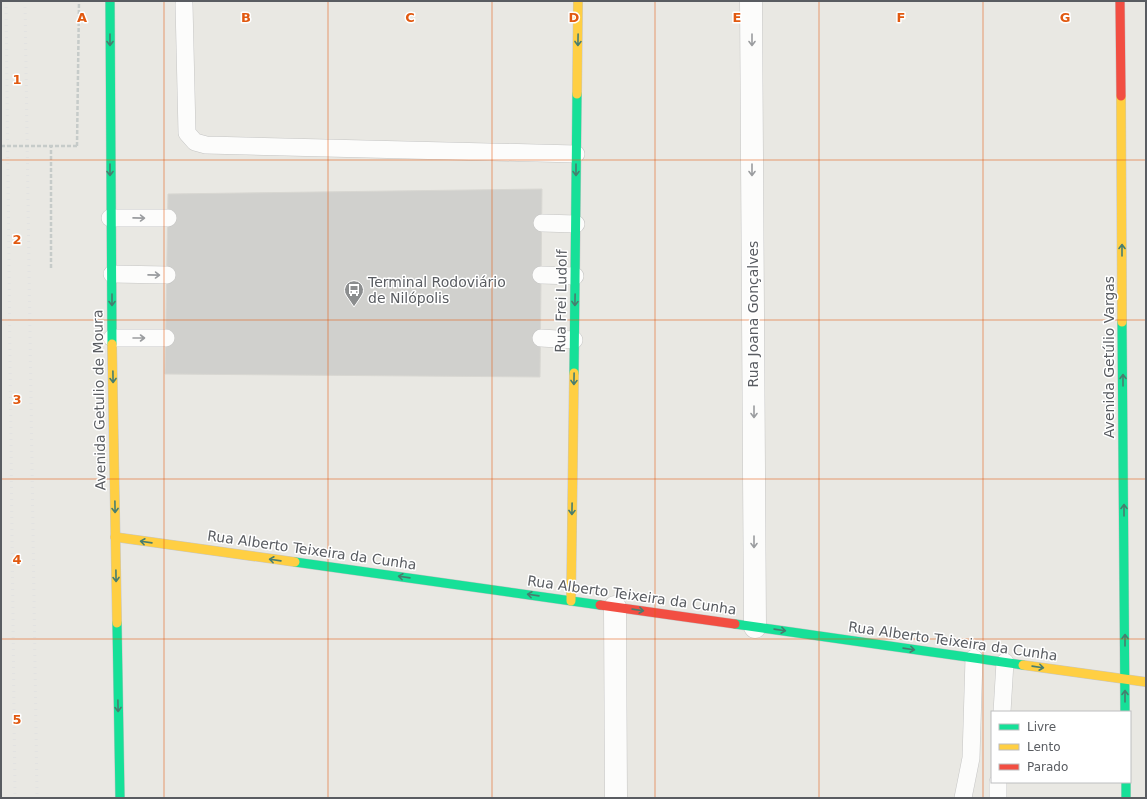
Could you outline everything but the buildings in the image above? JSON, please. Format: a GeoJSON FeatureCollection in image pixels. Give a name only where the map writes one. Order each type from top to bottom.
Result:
{"type":"FeatureCollection","features":[{"type":"Feature","properties":{"kind":"main road","name":"Avenida Getulio de Moura"},"geometry":{"type":"LineString","coordinates":[[110,1],[110,218],[120,798]]}},
{"type":"Feature","properties":{"kind":"main road","name":"Rua Frei Ludolf"},"geometry":{"type":"LineString","coordinates":[[571,601],[578,1]]}},
{"type":"Feature","properties":{"kind":"main road","name":"Avenida Getúlio Vargas"},"geometry":{"type":"LineString","coordinates":[[1120,1],[1125,711]]}},
{"type":"Feature","properties":{"kind":"main road","name":"Rua Alberto Teixeira da Cunha"},"geometry":{"type":"LineString","coordinates":[[115,537],[1146,682]]}},
{"type":"Feature","properties":{"kind":"main road"},"geometry":{"type":"LineString","coordinates":[[1126,783],[1126,798]]}},
{"type":"Feature","properties":{"kind":"street","name":"Rua Joana Gonçalves"},"geometry":{"type":"LineString","coordinates":[[752,1],[755,627]]}},
{"type":"Feature","properties":{"kind":"street"},"geometry":{"type":"LineString","coordinates":[[615,607],[616,798]]}},
{"type":"Feature","properties":{"kind":"lane"},"geometry":{"type":"LineString","coordinates":[[184,4],[187,133],[195,142],[206,145],[576,154]]}},
{"type":"Feature","properties":{"kind":"lane"},"geometry":{"type":"LineString","coordinates":[[110,218],[168,218]]}},
{"type":"Feature","properties":{"kind":"lane"},"geometry":{"type":"LineString","coordinates":[[542,223],[576,224]]}},
{"type":"Feature","properties":{"kind":"lane"},"geometry":{"type":"LineString","coordinates":[[112,274],[167,275]]}},
{"type":"Feature","properties":{"kind":"lane"},"geometry":{"type":"LineString","coordinates":[[541,275],[575,276]]}},
{"type":"Feature","properties":{"kind":"lane"},"geometry":{"type":"LineString","coordinates":[[112,338],[166,338]]}},
{"type":"Feature","properties":{"kind":"lane"},"geometry":{"type":"LineString","coordinates":[[541,338],[574,340]]}},
{"type":"Feature","properties":{"kind":"lane"},"geometry":{"type":"LineString","coordinates":[[963,798],[971,758],[974,658]]}},
{"type":"Feature","properties":{"kind":"lane"},"geometry":{"type":"LineString","coordinates":[[1002,711],[1005,662]]}},
{"type":"Feature","properties":{"kind":"lane"},"geometry":{"type":"LineString","coordinates":[[998,783],[998,798]]}},
{"type":"Feature","properties":{"kind":"path"},"geometry":{"type":"LineString","coordinates":[[1,146],[77,146],[79,1]]}},
{"type":"Feature","properties":{"kind":"path"},"geometry":{"type":"LineString","coordinates":[[51,146],[51,268]]}},
{"type":"Feature","properties":{"kind":"railway"},"geometry":{"type":"LineString","coordinates":[[6,1],[15,798]]}},
{"type":"Feature","properties":{"kind":"railway"},"geometry":{"type":"LineString","coordinates":[[25,1],[37,798]]}},
{"type":"Feature","properties":{"kind":"traffic: fast"},"geometry":{"type":"LineString","coordinates":[[110,1],[112,344]]}},
{"type":"Feature","properties":{"kind":"traffic: fast"},"geometry":{"type":"LineString","coordinates":[[574,373],[577,94]]}},
{"type":"Feature","properties":{"kind":"traffic: fast"},"geometry":{"type":"LineString","coordinates":[[1122,322],[1125,711]]}},
{"type":"Feature","properties":{"kind":"traffic: fast"},"geometry":{"type":"LineString","coordinates":[[295,562],[600,605]]}},
{"type":"Feature","properties":{"kind":"traffic: fast"},"geometry":{"type":"LineString","coordinates":[[117,623],[120,798]]}},
{"type":"Feature","properties":{"kind":"traffic: fast"},"geometry":{"type":"LineString","coordinates":[[735,624],[1023,665]]}},
{"type":"Feature","properties":{"kind":"traffic: fast"},"geometry":{"type":"LineString","coordinates":[[1126,783],[1126,798]]}},
{"type":"Feature","properties":{"kind":"traffic: slow"},"geometry":{"type":"LineString","coordinates":[[577,94],[578,1]]}},
{"type":"Feature","properties":{"kind":"traffic: slow"},"geometry":{"type":"LineString","coordinates":[[1121,96],[1122,322]]}},
{"type":"Feature","properties":{"kind":"traffic: slow"},"geometry":{"type":"LineString","coordinates":[[112,344],[117,623]]}},
{"type":"Feature","properties":{"kind":"traffic: slow"},"geometry":{"type":"LineString","coordinates":[[571,601],[574,373]]}},
{"type":"Feature","properties":{"kind":"traffic: slow"},"geometry":{"type":"LineString","coordinates":[[115,537],[295,562]]}},
{"type":"Feature","properties":{"kind":"traffic: slow"},"geometry":{"type":"LineString","coordinates":[[1023,665],[1146,682]]}},
{"type":"Feature","properties":{"kind":"traffic: jam"},"geometry":{"type":"LineString","coordinates":[[1120,1],[1121,96]]}},
{"type":"Feature","properties":{"kind":"traffic: jam"},"geometry":{"type":"LineString","coordinates":[[600,605],[735,624]]}},
{"type":"Feature","properties":{"kind":"place","name":"Terminal Rodoviário de Nilópolis"},"geometry":{"type":"Point","coordinates":[354,307]}}]}
